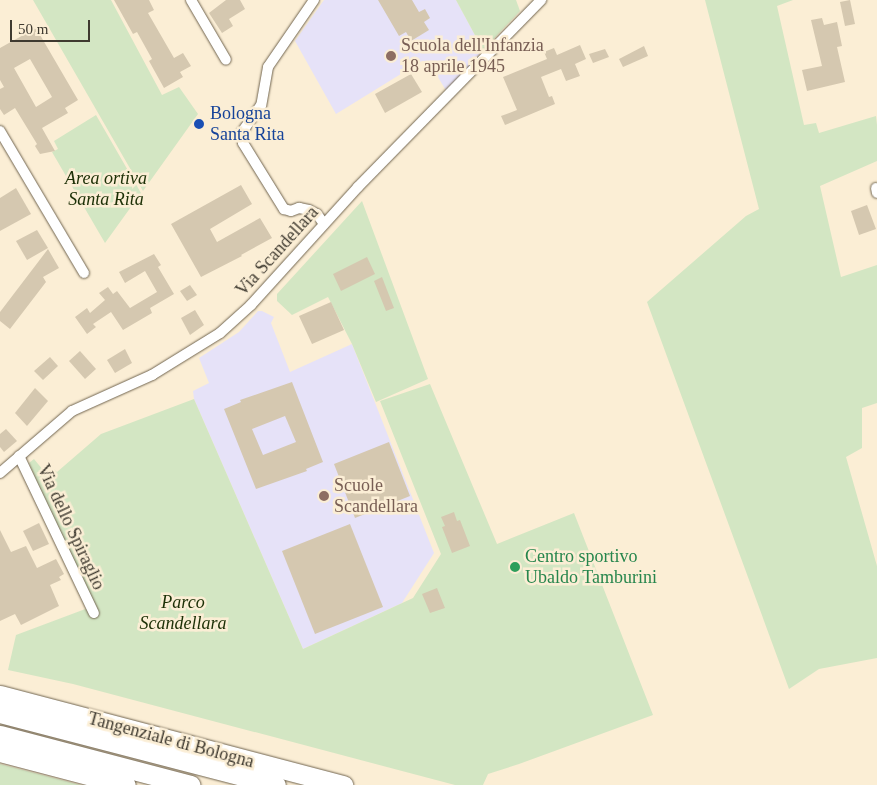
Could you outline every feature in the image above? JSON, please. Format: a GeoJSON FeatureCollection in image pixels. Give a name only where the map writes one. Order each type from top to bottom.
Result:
{"type":"FeatureCollection","features":[{"type":"Feature","properties":{"kind":"highway","name":"Tangenziale di Bologna"},"geometry":{"type":"LineString","coordinates":[[0,694],[343,785]]}},
{"type":"Feature","properties":{"kind":"highway"},"geometry":{"type":"LineString","coordinates":[[0,713],[276,785]]}},
{"type":"Feature","properties":{"kind":"highway"},"geometry":{"type":"LineString","coordinates":[[0,735],[191,785]]}},
{"type":"Feature","properties":{"kind":"highway"},"geometry":{"type":"LineString","coordinates":[[0,752],[126,785]]}},
{"type":"Feature","properties":{"kind":"street"},"geometry":{"type":"LineString","coordinates":[[191,0],[226,60]]}},
{"type":"Feature","properties":{"kind":"street"},"geometry":{"type":"LineString","coordinates":[[314,0],[268,67],[261,105],[241,134],[243,143],[284,209],[290,211],[299,208],[309,210],[317,214],[324,224]]}},
{"type":"Feature","properties":{"kind":"street","name":"Via Scandellara"},"geometry":{"type":"LineString","coordinates":[[0,473],[72,410],[152,375],[220,333],[271,284],[324,224],[541,0]]}},
{"type":"Feature","properties":{"kind":"street"},"geometry":{"type":"LineString","coordinates":[[0,131],[84,273]]}},
{"type":"Feature","properties":{"kind":"street","name":"Via dello Spiraglio"},"geometry":{"type":"LineString","coordinates":[[20,456],[94,613]]}},
{"type":"Feature","properties":{"kind":"shaded area","name":"Scuola dell'Infanzia 18 aprile 1945"},"geometry":{"type":"Polygon","coordinates":[[[324,0],[456,0],[483,50],[447,92],[428,61],[422,61],[336,114],[295,41],[324,0]]]}},
{"type":"Feature","properties":{"kind":"shaded area","name":"Scuole Scandellara"},"geometry":{"type":"Polygon","coordinates":[[[258,311],[274,317],[271,323],[290,372],[352,344],[434,553],[402,603],[303,649],[194,399],[193,391],[209,383],[199,358],[239,332],[258,311]]]}},
{"type":"Feature","properties":{"kind":"green space"},"geometry":{"type":"Polygon","coordinates":[[[33,0],[111,0],[162,95],[179,87],[198,114],[143,191],[33,0]]]}},
{"type":"Feature","properties":{"kind":"green space"},"geometry":{"type":"Polygon","coordinates":[[[456,0],[516,0],[520,11],[483,50],[456,0]]]}},
{"type":"Feature","properties":{"kind":"green space"},"geometry":{"type":"Polygon","coordinates":[[[705,0],[793,0],[777,6],[804,125],[816,123],[819,133],[876,116],[877,161],[820,186],[841,277],[877,265],[877,403],[862,408],[862,448],[846,457],[877,566],[877,658],[819,669],[789,689],[647,302],[746,216],[759,209],[705,0]]]}},
{"type":"Feature","properties":{"kind":"green space","name":"Area ortiva Santa Rita"},"geometry":{"type":"Polygon","coordinates":[[[96,115],[141,193],[105,243],[52,152],[58,149],[54,141],[96,115]]]}},
{"type":"Feature","properties":{"kind":"green space"},"geometry":{"type":"Polygon","coordinates":[[[362,201],[428,379],[376,402],[352,344],[328,297],[292,315],[277,301],[277,294],[362,201]]]}},
{"type":"Feature","properties":{"kind":"green space","name":"Parco Scandellara"},"geometry":{"type":"Polygon","coordinates":[[[430,384],[497,544],[574,513],[653,715],[488,774],[483,785],[455,785],[73,684],[8,670],[16,635],[88,608],[29,463],[34,459],[43,470],[50,465],[57,472],[101,434],[194,399],[303,649],[413,598],[441,554],[380,401],[430,384]]]}},
{"type":"Feature","properties":{"kind":"green space"},"geometry":{"type":"Polygon","coordinates":[[[0,764],[81,785],[0,785],[0,764]]]}},
{"type":"Feature","properties":{"kind":"building"},"geometry":{"type":"Polygon","coordinates":[[[114,0],[149,0],[154,10],[148,13],[174,58],[183,53],[191,66],[180,72],[183,77],[164,88],[149,61],[152,59],[137,32],[133,34],[114,0]]]}},
{"type":"Feature","properties":{"kind":"building"},"geometry":{"type":"Polygon","coordinates":[[[226,0],[240,0],[245,9],[229,19],[233,26],[222,33],[209,13],[226,0]]]}},
{"type":"Feature","properties":{"kind":"building"},"geometry":{"type":"Polygon","coordinates":[[[378,0],[412,0],[419,12],[425,9],[430,18],[424,22],[429,30],[411,41],[406,32],[399,36],[378,0]]]}},
{"type":"Feature","properties":{"kind":"building"},"geometry":{"type":"Polygon","coordinates":[[[850,0],[855,24],[845,26],[840,2],[850,0]]]}},
{"type":"Feature","properties":{"kind":"building"},"geometry":{"type":"Polygon","coordinates":[[[822,18],[824,25],[837,22],[842,46],[837,47],[845,82],[807,91],[802,70],[822,66],[811,20],[822,18]]]}},
{"type":"Feature","properties":{"kind":"building"},"geometry":{"type":"Polygon","coordinates":[[[36,28],[78,100],[65,108],[68,113],[42,128],[55,151],[40,154],[35,146],[37,144],[15,108],[4,115],[0,109],[0,89],[4,87],[0,80],[0,48],[36,28]],[[30,59],[14,68],[36,107],[52,97],[30,59]]]}},
{"type":"Feature","properties":{"kind":"building"},"geometry":{"type":"Polygon","coordinates":[[[580,45],[586,59],[575,64],[580,76],[566,81],[561,69],[541,77],[549,97],[552,96],[555,104],[505,125],[501,116],[517,110],[503,77],[547,59],[544,52],[554,48],[557,55],[580,45]]]}},
{"type":"Feature","properties":{"kind":"building"},"geometry":{"type":"Polygon","coordinates":[[[644,46],[648,56],[623,67],[619,59],[644,46]]]}},
{"type":"Feature","properties":{"kind":"building"},"geometry":{"type":"Polygon","coordinates":[[[605,49],[609,57],[593,63],[589,54],[605,49]]]}},
{"type":"Feature","properties":{"kind":"building"},"geometry":{"type":"Polygon","coordinates":[[[411,74],[422,92],[385,113],[375,94],[411,74]]]}},
{"type":"Feature","properties":{"kind":"building"},"geometry":{"type":"Polygon","coordinates":[[[241,185],[252,204],[210,229],[217,242],[260,218],[272,238],[201,277],[171,224],[241,185]]]}},
{"type":"Feature","properties":{"kind":"building"},"geometry":{"type":"Polygon","coordinates":[[[16,188],[31,214],[0,231],[0,198],[16,188]]]}},
{"type":"Feature","properties":{"kind":"building"},"geometry":{"type":"Polygon","coordinates":[[[867,205],[876,229],[859,235],[851,211],[867,205]]]}},
{"type":"Feature","properties":{"kind":"building"},"geometry":{"type":"Polygon","coordinates":[[[37,230],[48,248],[27,260],[16,241],[37,230]]]}},
{"type":"Feature","properties":{"kind":"building"},"geometry":{"type":"Polygon","coordinates":[[[48,249],[59,268],[43,277],[46,282],[10,329],[0,321],[0,312],[48,249]]]}},
{"type":"Feature","properties":{"kind":"building"},"geometry":{"type":"Polygon","coordinates":[[[154,254],[161,265],[158,267],[174,294],[150,308],[152,313],[123,330],[111,312],[93,324],[96,327],[87,334],[75,317],[87,308],[90,313],[105,300],[99,293],[108,287],[113,294],[117,291],[130,308],[157,292],[145,271],[125,283],[119,272],[154,254]]]}},
{"type":"Feature","properties":{"kind":"building"},"geometry":{"type":"Polygon","coordinates":[[[367,257],[375,274],[341,291],[333,274],[367,257]]]}},
{"type":"Feature","properties":{"kind":"building"},"geometry":{"type":"Polygon","coordinates":[[[382,277],[394,308],[386,311],[374,281],[382,277]]]}},
{"type":"Feature","properties":{"kind":"building"},"geometry":{"type":"Polygon","coordinates":[[[190,285],[197,295],[187,301],[180,291],[190,285]]]}},
{"type":"Feature","properties":{"kind":"building"},"geometry":{"type":"Polygon","coordinates":[[[331,302],[344,330],[312,344],[299,316],[331,302]]]}},
{"type":"Feature","properties":{"kind":"building"},"geometry":{"type":"Polygon","coordinates":[[[195,310],[204,325],[190,335],[181,318],[195,310]]]}},
{"type":"Feature","properties":{"kind":"building"},"geometry":{"type":"Polygon","coordinates":[[[125,349],[132,363],[115,373],[107,360],[125,349]]]}},
{"type":"Feature","properties":{"kind":"building"},"geometry":{"type":"Polygon","coordinates":[[[80,351],[96,369],[85,379],[69,361],[80,351]]]}},
{"type":"Feature","properties":{"kind":"building"},"geometry":{"type":"Polygon","coordinates":[[[50,357],[58,366],[43,380],[34,371],[50,357]]]}},
{"type":"Feature","properties":{"kind":"building"},"geometry":{"type":"Polygon","coordinates":[[[292,382],[323,462],[306,469],[307,471],[256,489],[224,409],[241,402],[240,400],[292,382]],[[285,416],[252,429],[263,455],[296,442],[285,416]]]}},
{"type":"Feature","properties":{"kind":"building"},"geometry":{"type":"Polygon","coordinates":[[[35,388],[48,401],[27,426],[15,413],[35,388]]]}},
{"type":"Feature","properties":{"kind":"building"},"geometry":{"type":"Polygon","coordinates":[[[6,429],[17,441],[4,452],[0,447],[0,434],[6,429]]]}},
{"type":"Feature","properties":{"kind":"building"},"geometry":{"type":"Polygon","coordinates":[[[389,442],[410,496],[355,518],[334,464],[389,442]]]}},
{"type":"Feature","properties":{"kind":"building"},"geometry":{"type":"Polygon","coordinates":[[[454,512],[457,521],[460,520],[470,546],[452,553],[442,527],[445,526],[441,517],[454,512]]]}},
{"type":"Feature","properties":{"kind":"building"},"geometry":{"type":"Polygon","coordinates":[[[39,523],[49,544],[33,551],[23,531],[39,523]]]}},
{"type":"Feature","properties":{"kind":"building"},"geometry":{"type":"Polygon","coordinates":[[[350,524],[383,607],[315,634],[282,551],[350,524]]]}},
{"type":"Feature","properties":{"kind":"building"},"geometry":{"type":"Polygon","coordinates":[[[0,530],[11,552],[26,546],[37,568],[56,559],[64,574],[59,577],[61,580],[50,585],[59,606],[21,625],[15,614],[0,621],[0,530]]]}},
{"type":"Feature","properties":{"kind":"building"},"geometry":{"type":"Polygon","coordinates":[[[437,588],[445,608],[430,613],[422,594],[437,588]]]}},
{"type":"Feature","properties":{"kind":"place","name":"Scuola dell'Infanzia 18 aprile 1945"},"geometry":{"type":"Point","coordinates":[391,56]}},
{"type":"Feature","properties":{"kind":"place","name":"Bologna Santa Rita"},"geometry":{"type":"Point","coordinates":[199,124]}},
{"type":"Feature","properties":{"kind":"place","name":"Scuole Scandellara"},"geometry":{"type":"Point","coordinates":[324,496]}},
{"type":"Feature","properties":{"kind":"place","name":"Centro sportivo Ubaldo Tamburini"},"geometry":{"type":"Point","coordinates":[515,567]}}]}
